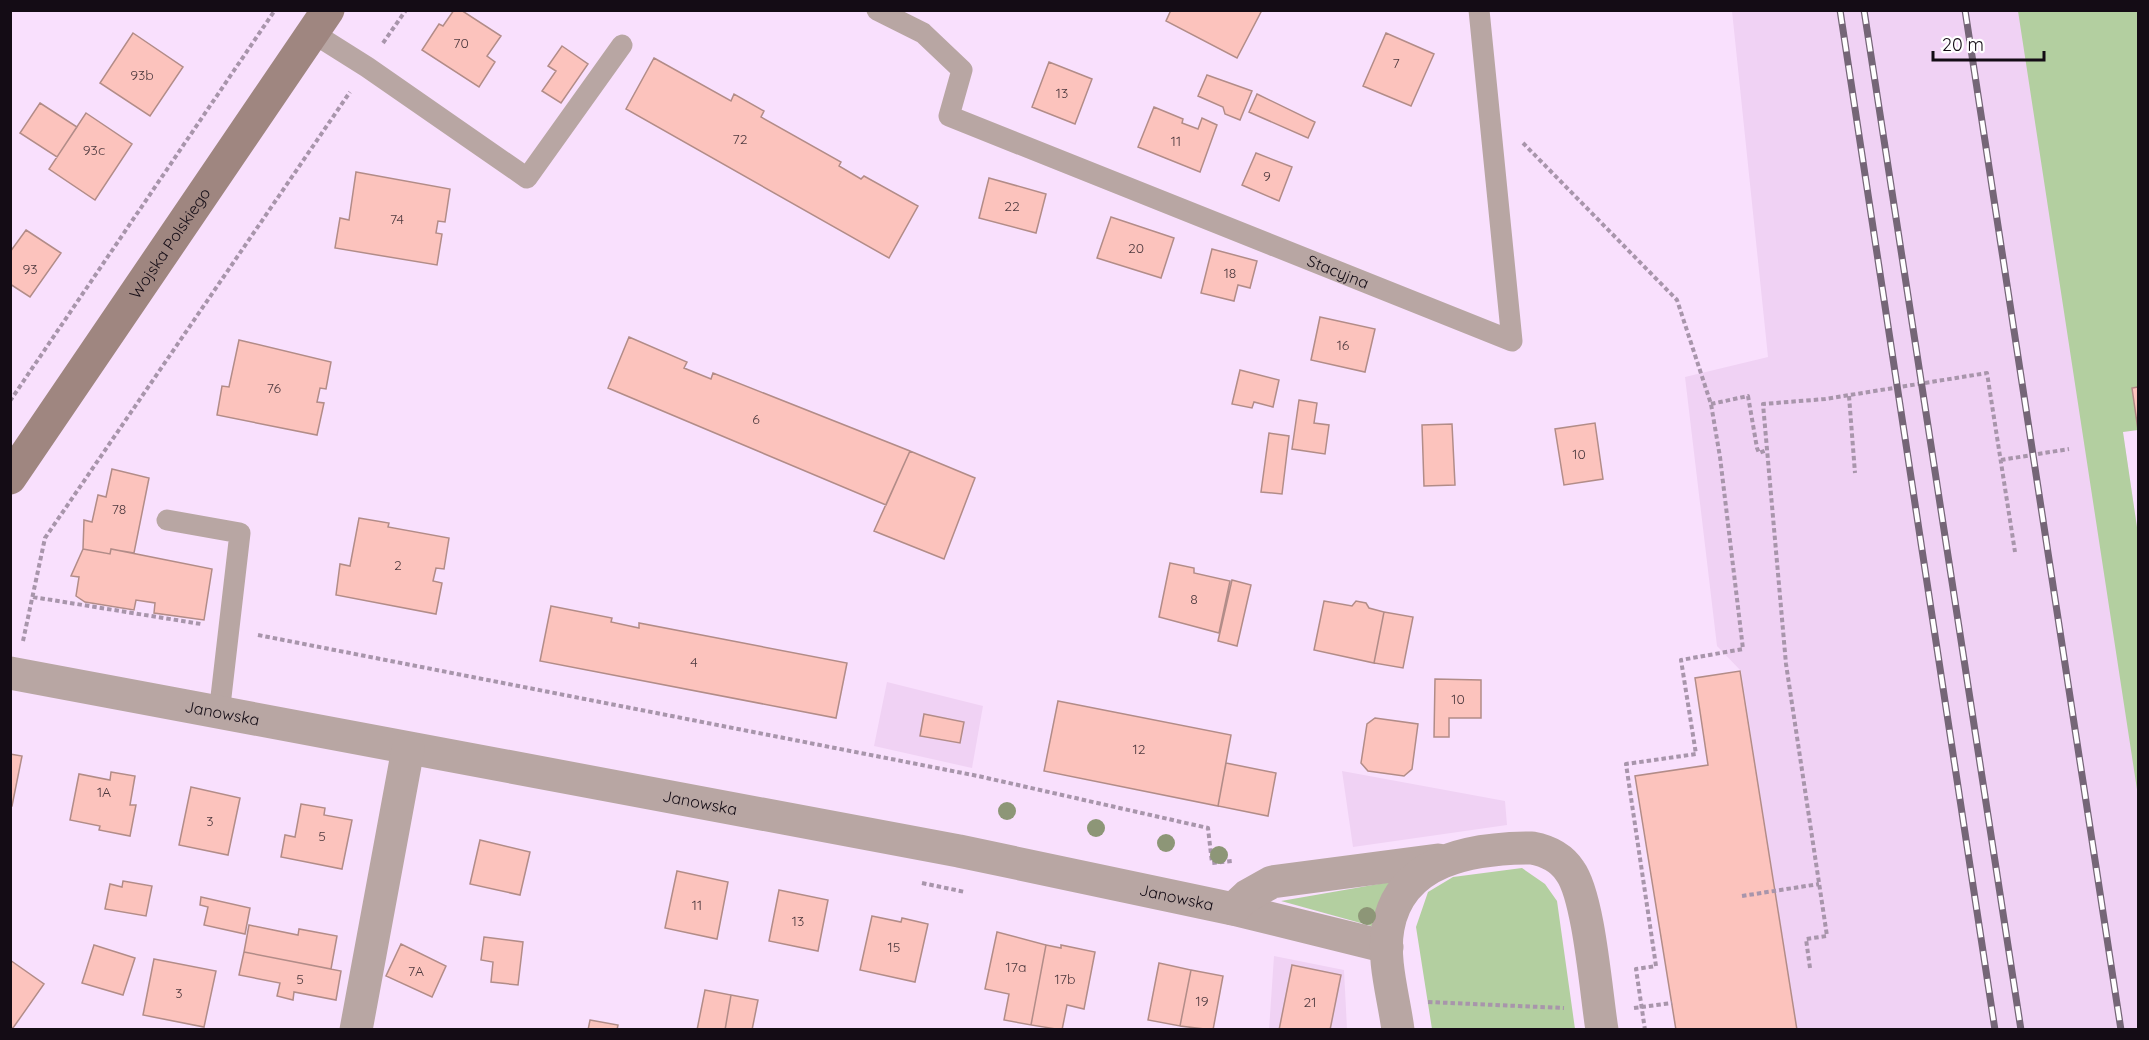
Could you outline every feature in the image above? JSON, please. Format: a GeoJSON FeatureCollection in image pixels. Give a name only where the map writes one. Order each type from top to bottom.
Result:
{"type":"FeatureCollection","features":[{"type":"Feature","properties":{"kind":"main road","name":"Wojska Polskiego"},"geometry":{"type":"LineString","coordinates":[[10,478],[321,22]]}},
{"type":"Feature","properties":{"kind":"street","name":"Janowska"},"geometry":{"type":"LineString","coordinates":[[13,674],[959,852],[1233,909],[1387,947]]}},
{"type":"Feature","properties":{"kind":"street"},"geometry":{"type":"LineString","coordinates":[[356,1029],[408,749]]}},
{"type":"Feature","properties":{"kind":"street"},"geometry":{"type":"LineString","coordinates":[[1233,909],[1246,896],[1272,882],[1532,848],[1545,851],[1559,858],[1569,869],[1581,894],[1602,1029]]}},
{"type":"Feature","properties":{"kind":"street"},"geometry":{"type":"LineString","coordinates":[[1398,1029],[1387,947],[1388,928],[1402,894],[1415,878],[1429,866],[1446,859]]}},
{"type":"Feature","properties":{"kind":"lane","name":"Stacyjna"},"geometry":{"type":"LineString","coordinates":[[877,10],[923,33],[962,70],[950,116],[1512,341],[1479,10]]}},
{"type":"Feature","properties":{"kind":"lane"},"geometry":{"type":"LineString","coordinates":[[321,22],[367,67],[527,178],[622,45]]}},
{"type":"Feature","properties":{"kind":"lane"},"geometry":{"type":"LineString","coordinates":[[167,520],[240,534],[219,714]]}},
{"type":"Feature","properties":{"kind":"path"},"geometry":{"type":"LineString","coordinates":[[10,401],[275,10]]}},
{"type":"Feature","properties":{"kind":"path"},"geometry":{"type":"LineString","coordinates":[[13,674],[33,597],[45,538],[405,10]]}},
{"type":"Feature","properties":{"kind":"path"},"geometry":{"type":"LineString","coordinates":[[1487,105],[1677,300],[1711,404],[1720,457],[1743,649],[1681,660],[1695,754],[1626,764],[1656,966],[1636,969],[1645,1029]]}},
{"type":"Feature","properties":{"kind":"path"},"geometry":{"type":"LineString","coordinates":[[1810,968],[1806,939],[1827,936],[1786,664],[1763,404],[1849,396],[1987,373],[2014,552]]}},
{"type":"Feature","properties":{"kind":"path"},"geometry":{"type":"LineString","coordinates":[[1711,404],[1748,396],[1757,448],[1759,453],[1767,450]]}},
{"type":"Feature","properties":{"kind":"path"},"geometry":{"type":"LineString","coordinates":[[1849,396],[1855,473]]}},
{"type":"Feature","properties":{"kind":"path"},"geometry":{"type":"LineString","coordinates":[[2001,460],[2069,449]]}},
{"type":"Feature","properties":{"kind":"path"},"geometry":{"type":"LineString","coordinates":[[33,597],[230,629],[966,774],[1208,828],[1212,863],[1235,861]]}},
{"type":"Feature","properties":{"kind":"path"},"geometry":{"type":"LineString","coordinates":[[1742,896],[1819,884]]}},
{"type":"Feature","properties":{"kind":"shaded area"},"geometry":{"type":"Polygon","coordinates":[[[1732,11],[2138,11],[2114,373],[2138,534],[2138,1029],[1797,1029],[1741,671],[1717,646],[1685,377],[1768,357],[1732,11]]]}},
{"type":"Feature","properties":{"kind":"shaded area"},"geometry":{"type":"Polygon","coordinates":[[[887,682],[983,706],[972,768],[874,746],[887,682]]]}},
{"type":"Feature","properties":{"kind":"shaded area"},"geometry":{"type":"Polygon","coordinates":[[[1342,771],[1505,801],[1507,825],[1353,847],[1342,771]]]}},
{"type":"Feature","properties":{"kind":"shaded area"},"geometry":{"type":"Polygon","coordinates":[[[1274,956],[1344,970],[1347,1029],[1269,1030],[1274,956]]]}},
{"type":"Feature","properties":{"kind":"green space"},"geometry":{"type":"Polygon","coordinates":[[[2018,11],[2138,11],[2138,387],[2132,389],[2138,430],[2123,432],[2138,534],[2138,796],[2018,11]]]}},
{"type":"Feature","properties":{"kind":"green space"},"geometry":{"type":"Polygon","coordinates":[[[1522,868],[1545,884],[1557,901],[1575,1029],[1432,1029],[1416,927],[1428,892],[1453,877],[1522,868]]]}},
{"type":"Feature","properties":{"kind":"green space"},"geometry":{"type":"Polygon","coordinates":[[[1390,882],[1375,927],[1281,901],[1390,882]]]}},
{"type":"Feature","properties":{"kind":"building"},"geometry":{"type":"Polygon","coordinates":[[[454,10],[461,10],[501,36],[487,56],[495,62],[479,87],[422,50],[439,24],[443,26],[454,10]]]}},
{"type":"Feature","properties":{"kind":"building"},"geometry":{"type":"Polygon","coordinates":[[[1171,10],[1262,10],[1237,58],[1166,21],[1171,10]]]}},
{"type":"Feature","properties":{"kind":"building"},"geometry":{"type":"Polygon","coordinates":[[[133,33],[183,67],[150,116],[100,83],[133,33]]]}},
{"type":"Feature","properties":{"kind":"building"},"geometry":{"type":"Polygon","coordinates":[[[1386,33],[1434,54],[1411,106],[1363,86],[1386,33]]]}},
{"type":"Feature","properties":{"kind":"building"},"geometry":{"type":"Polygon","coordinates":[[[562,46],[588,64],[561,103],[542,91],[556,71],[548,66],[562,46]]]}},
{"type":"Feature","properties":{"kind":"building"},"geometry":{"type":"Polygon","coordinates":[[[654,58],[731,101],[734,94],[764,111],[761,117],[841,162],[839,166],[861,179],[864,176],[918,206],[889,258],[626,109],[654,58]]]}},
{"type":"Feature","properties":{"kind":"building"},"geometry":{"type":"Polygon","coordinates":[[[1049,62],[1092,79],[1075,124],[1032,107],[1049,62]]]}},
{"type":"Feature","properties":{"kind":"building"},"geometry":{"type":"Polygon","coordinates":[[[1207,75],[1252,91],[1240,120],[1225,114],[1223,107],[1198,96],[1207,75]]]}},
{"type":"Feature","properties":{"kind":"building"},"geometry":{"type":"Polygon","coordinates":[[[1257,94],[1315,122],[1308,138],[1249,112],[1257,94]]]}},
{"type":"Feature","properties":{"kind":"building"},"geometry":{"type":"Polygon","coordinates":[[[40,103],[77,127],[57,157],[20,133],[40,103]]]}},
{"type":"Feature","properties":{"kind":"building"},"geometry":{"type":"Polygon","coordinates":[[[1154,107],[1183,119],[1182,123],[1198,129],[1202,118],[1217,125],[1200,172],[1138,147],[1154,107]]]}},
{"type":"Feature","properties":{"kind":"building"},"geometry":{"type":"Polygon","coordinates":[[[86,113],[132,144],[95,200],[49,169],[86,113]]]}},
{"type":"Feature","properties":{"kind":"building"},"geometry":{"type":"Polygon","coordinates":[[[1256,153],[1292,167],[1279,201],[1242,185],[1256,153]]]}},
{"type":"Feature","properties":{"kind":"building"},"geometry":{"type":"Polygon","coordinates":[[[356,172],[450,189],[445,222],[438,221],[436,233],[442,234],[437,265],[335,248],[340,218],[349,220],[356,172]]]}},
{"type":"Feature","properties":{"kind":"building"},"geometry":{"type":"Polygon","coordinates":[[[989,178],[1046,194],[1036,233],[979,218],[989,178]]]}},
{"type":"Feature","properties":{"kind":"building"},"geometry":{"type":"Polygon","coordinates":[[[1111,217],[1174,238],[1161,278],[1097,258],[1111,217]]]}},
{"type":"Feature","properties":{"kind":"building"},"geometry":{"type":"Polygon","coordinates":[[[26,230],[61,253],[30,297],[10,284],[10,252],[26,230]]]}},
{"type":"Feature","properties":{"kind":"building"},"geometry":{"type":"Polygon","coordinates":[[[1212,249],[1257,261],[1250,288],[1238,285],[1234,301],[1201,293],[1212,249]]]}},
{"type":"Feature","properties":{"kind":"building"},"geometry":{"type":"Polygon","coordinates":[[[1320,317],[1375,329],[1365,372],[1311,360],[1320,317]]]}},
{"type":"Feature","properties":{"kind":"building"},"geometry":{"type":"Polygon","coordinates":[[[629,337],[687,362],[684,368],[711,379],[713,373],[910,451],[886,505],[608,388],[629,337]]]}},
{"type":"Feature","properties":{"kind":"building"},"geometry":{"type":"Polygon","coordinates":[[[239,340],[331,362],[326,389],[320,388],[317,402],[324,403],[317,435],[217,415],[222,386],[229,387],[239,340]]]}},
{"type":"Feature","properties":{"kind":"building"},"geometry":{"type":"Polygon","coordinates":[[[1240,370],[1279,380],[1273,407],[1254,402],[1252,408],[1232,404],[1240,370]]]}},
{"type":"Feature","properties":{"kind":"building"},"geometry":{"type":"Polygon","coordinates":[[[2138,387],[2138,430],[2132,388],[2138,387]]]}},
{"type":"Feature","properties":{"kind":"building"},"geometry":{"type":"Polygon","coordinates":[[[1299,400],[1317,403],[1314,423],[1329,425],[1325,454],[1292,449],[1299,400]]]}},
{"type":"Feature","properties":{"kind":"building"},"geometry":{"type":"Polygon","coordinates":[[[1595,423],[1603,479],[1564,485],[1555,429],[1595,423]]]}},
{"type":"Feature","properties":{"kind":"building"},"geometry":{"type":"Polygon","coordinates":[[[1452,424],[1455,485],[1424,486],[1422,425],[1452,424]]]}},
{"type":"Feature","properties":{"kind":"building"},"geometry":{"type":"Polygon","coordinates":[[[1269,433],[1289,436],[1282,494],[1261,492],[1269,433]]]}},
{"type":"Feature","properties":{"kind":"building"},"geometry":{"type":"Polygon","coordinates":[[[910,451],[975,478],[944,559],[874,531],[910,451]]]}},
{"type":"Feature","properties":{"kind":"building"},"geometry":{"type":"Polygon","coordinates":[[[112,469],[149,478],[134,553],[111,549],[110,554],[83,549],[84,520],[92,522],[98,495],[106,497],[112,469]]]}},
{"type":"Feature","properties":{"kind":"building"},"geometry":{"type":"Polygon","coordinates":[[[359,518],[389,523],[388,527],[449,538],[444,569],[436,568],[433,581],[442,583],[436,614],[336,595],[340,564],[350,566],[359,518]]]}},
{"type":"Feature","properties":{"kind":"building"},"geometry":{"type":"Polygon","coordinates":[[[83,549],[110,554],[111,549],[212,569],[204,620],[154,613],[155,603],[136,600],[134,610],[85,602],[76,596],[79,577],[71,576],[83,549]]]}},
{"type":"Feature","properties":{"kind":"building"},"geometry":{"type":"Polygon","coordinates":[[[1170,563],[1194,568],[1194,573],[1230,581],[1219,633],[1159,617],[1170,563]]]}},
{"type":"Feature","properties":{"kind":"building"},"geometry":{"type":"Polygon","coordinates":[[[1232,580],[1251,585],[1237,646],[1218,641],[1232,580]]]}},
{"type":"Feature","properties":{"kind":"building"},"geometry":{"type":"Polygon","coordinates":[[[1324,601],[1352,606],[1356,601],[1384,612],[1374,663],[1314,650],[1324,601]]]}},
{"type":"Feature","properties":{"kind":"building"},"geometry":{"type":"Polygon","coordinates":[[[551,606],[612,618],[611,622],[639,628],[639,623],[847,663],[836,718],[540,661],[551,606]]]}},
{"type":"Feature","properties":{"kind":"building"},"geometry":{"type":"Polygon","coordinates":[[[1384,612],[1413,617],[1403,668],[1374,663],[1384,612]]]}},
{"type":"Feature","properties":{"kind":"building"},"geometry":{"type":"Polygon","coordinates":[[[1740,671],[1797,1030],[1676,1030],[1635,776],[1708,765],[1695,678],[1740,671]]]}},
{"type":"Feature","properties":{"kind":"building"},"geometry":{"type":"Polygon","coordinates":[[[1435,679],[1481,680],[1481,718],[1449,718],[1449,737],[1434,737],[1435,679]]]}},
{"type":"Feature","properties":{"kind":"building"},"geometry":{"type":"Polygon","coordinates":[[[1058,701],[1231,735],[1218,806],[1044,771],[1058,701]]]}},
{"type":"Feature","properties":{"kind":"building"},"geometry":{"type":"Polygon","coordinates":[[[924,714],[964,722],[960,743],[920,736],[924,714]]]}},
{"type":"Feature","properties":{"kind":"building"},"geometry":{"type":"Polygon","coordinates":[[[1375,718],[1418,724],[1412,769],[1404,776],[1368,771],[1361,763],[1367,724],[1375,718]]]}},
{"type":"Feature","properties":{"kind":"building"},"geometry":{"type":"Polygon","coordinates":[[[10,754],[22,756],[12,806],[10,806],[10,754]]]}},
{"type":"Feature","properties":{"kind":"building"},"geometry":{"type":"Polygon","coordinates":[[[1226,763],[1276,773],[1268,816],[1218,806],[1226,763]]]}},
{"type":"Feature","properties":{"kind":"building"},"geometry":{"type":"Polygon","coordinates":[[[111,772],[135,776],[130,805],[136,805],[130,836],[99,830],[100,826],[70,820],[79,774],[110,780],[111,772]]]}},
{"type":"Feature","properties":{"kind":"building"},"geometry":{"type":"Polygon","coordinates":[[[191,787],[240,798],[228,855],[179,845],[191,787]]]}},
{"type":"Feature","properties":{"kind":"building"},"geometry":{"type":"Polygon","coordinates":[[[301,804],[325,808],[324,815],[352,820],[342,869],[281,857],[285,835],[295,837],[301,804]]]}},
{"type":"Feature","properties":{"kind":"building"},"geometry":{"type":"Polygon","coordinates":[[[480,840],[530,852],[520,895],[470,884],[480,840]]]}},
{"type":"Feature","properties":{"kind":"building"},"geometry":{"type":"Polygon","coordinates":[[[677,871],[728,882],[717,939],[665,928],[677,871]]]}},
{"type":"Feature","properties":{"kind":"building"},"geometry":{"type":"Polygon","coordinates":[[[123,881],[152,886],[146,916],[105,909],[110,884],[122,887],[123,881]]]}},
{"type":"Feature","properties":{"kind":"building"},"geometry":{"type":"Polygon","coordinates":[[[779,890],[828,900],[818,951],[769,941],[779,890]]]}},
{"type":"Feature","properties":{"kind":"building"},"geometry":{"type":"Polygon","coordinates":[[[201,897],[250,908],[245,934],[204,925],[208,907],[200,905],[201,897]]]}},
{"type":"Feature","properties":{"kind":"building"},"geometry":{"type":"Polygon","coordinates":[[[872,916],[901,922],[902,918],[928,924],[915,982],[860,970],[872,916]]]}},
{"type":"Feature","properties":{"kind":"building"},"geometry":{"type":"Polygon","coordinates":[[[249,925],[298,935],[299,929],[337,936],[331,969],[244,952],[249,925]]]}},
{"type":"Feature","properties":{"kind":"building"},"geometry":{"type":"Polygon","coordinates":[[[997,932],[1046,945],[1031,1025],[1004,1020],[1009,994],[985,989],[997,932]]]}},
{"type":"Feature","properties":{"kind":"building"},"geometry":{"type":"Polygon","coordinates":[[[484,937],[523,942],[518,985],[491,982],[493,962],[481,960],[484,937]]]}},
{"type":"Feature","properties":{"kind":"building"},"geometry":{"type":"Polygon","coordinates":[[[401,944],[446,966],[432,997],[386,976],[401,944]]]}},
{"type":"Feature","properties":{"kind":"building"},"geometry":{"type":"Polygon","coordinates":[[[94,945],[135,958],[123,995],[82,983],[94,945]]]}},
{"type":"Feature","properties":{"kind":"building"},"geometry":{"type":"Polygon","coordinates":[[[1046,945],[1061,948],[1061,945],[1095,952],[1084,1009],[1067,1005],[1062,1030],[1031,1025],[1046,945]]]}},
{"type":"Feature","properties":{"kind":"building"},"geometry":{"type":"Polygon","coordinates":[[[244,952],[341,971],[336,1000],[294,992],[293,1000],[277,996],[280,983],[239,975],[244,952]]]}},
{"type":"Feature","properties":{"kind":"building"},"geometry":{"type":"Polygon","coordinates":[[[154,959],[216,971],[204,1027],[143,1015],[154,959]]]}},
{"type":"Feature","properties":{"kind":"building"},"geometry":{"type":"Polygon","coordinates":[[[10,960],[44,984],[13,1028],[10,1026],[10,960]]]}},
{"type":"Feature","properties":{"kind":"building"},"geometry":{"type":"Polygon","coordinates":[[[1159,963],[1191,970],[1180,1026],[1148,1020],[1159,963]]]}},
{"type":"Feature","properties":{"kind":"building"},"geometry":{"type":"Polygon","coordinates":[[[1292,965],[1341,975],[1330,1030],[1279,1030],[1292,965]]]}},
{"type":"Feature","properties":{"kind":"building"},"geometry":{"type":"Polygon","coordinates":[[[1191,970],[1223,976],[1213,1030],[1180,1026],[1191,970]]]}},
{"type":"Feature","properties":{"kind":"building"},"geometry":{"type":"Polygon","coordinates":[[[705,990],[731,995],[725,1030],[697,1030],[705,990]]]}},
{"type":"Feature","properties":{"kind":"building"},"geometry":{"type":"Polygon","coordinates":[[[731,995],[758,1000],[752,1030],[725,1030],[731,995]]]}},
{"type":"Feature","properties":{"kind":"building"},"geometry":{"type":"Polygon","coordinates":[[[590,1020],[618,1025],[617,1030],[588,1030],[590,1020]]]}},
{"type":"Feature","properties":{"kind":"railway"},"geometry":{"type":"LineString","coordinates":[[1840,10],[1995,1030]]}},
{"type":"Feature","properties":{"kind":"railway"},"geometry":{"type":"LineString","coordinates":[[1864,10],[2021,1030]]}},
{"type":"Feature","properties":{"kind":"railway"},"geometry":{"type":"LineString","coordinates":[[1965,10],[2121,1030]]}}]}
